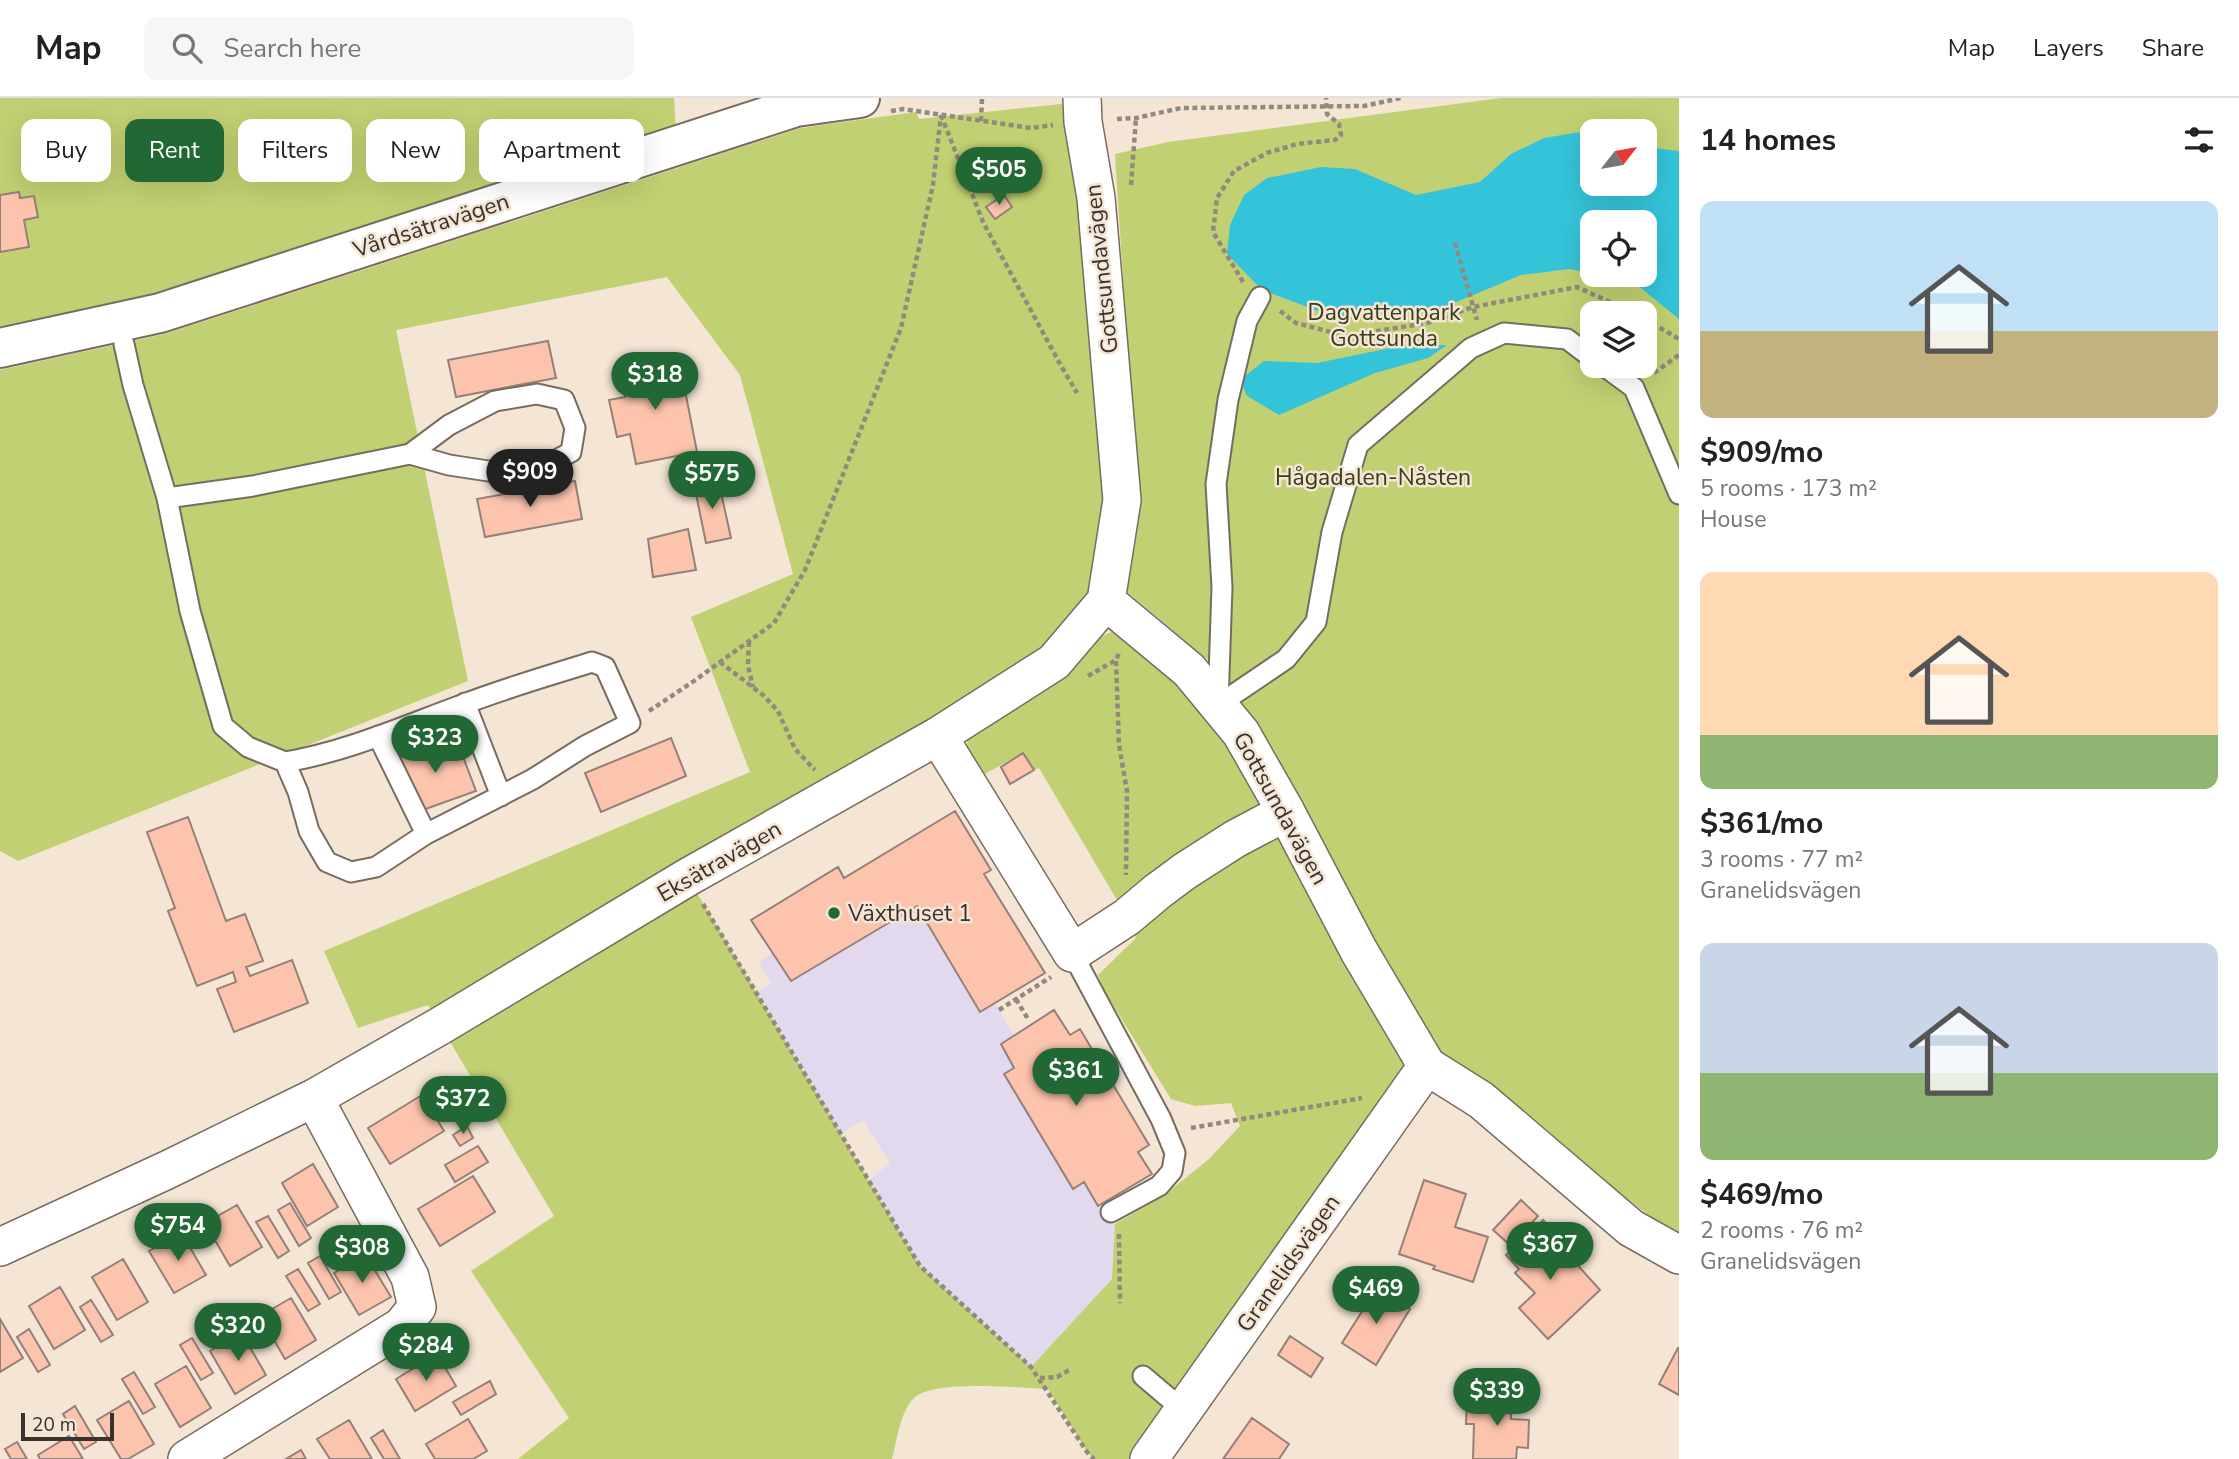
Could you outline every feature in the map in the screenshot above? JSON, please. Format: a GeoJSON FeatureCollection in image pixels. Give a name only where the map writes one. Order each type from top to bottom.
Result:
{"type":"FeatureCollection","features":[{"type":"Feature","properties":{"kind":"street","name":"Vårdsätravägen"},"geometry":{"type":"LineString","coordinates":[[0,348],[160,313],[796,107],[875,105]]}},
{"type":"Feature","properties":{"kind":"street","name":"Gottsundavägen"},"geometry":{"type":"LineString","coordinates":[[1083,110],[1096,198],[1122,500],[1120,612],[1189,670],[1241,733],[1359,951],[1427,1066],[1480,1100],[1631,1228],[1679,1255]]}},
{"type":"Feature","properties":{"kind":"street","name":"Eksätravägen"},"geometry":{"type":"LineString","coordinates":[[0,1247],[314,1098],[440,1026],[688,877],[938,736],[1054,662],[1120,612]]}},
{"type":"Feature","properties":{"kind":"street"},"geometry":{"type":"LineString","coordinates":[[938,736],[1072,953],[1127,917],[1185,871],[1235,839],[1286,812]]}},
{"type":"Feature","properties":{"kind":"street","name":"Granelidsvägen"},"geometry":{"type":"LineString","coordinates":[[1149,1459],[1427,1066]]}},
{"type":"Feature","properties":{"kind":"street"},"geometry":{"type":"LineString","coordinates":[[187,1459],[402,1326],[417,1307],[410,1277],[314,1098]]}},
{"type":"Feature","properties":{"kind":"lane"},"geometry":{"type":"LineString","coordinates":[[1218,705],[1222,587],[1216,484],[1228,400],[1247,321],[1260,297]]}},
{"type":"Feature","properties":{"kind":"lane"},"geometry":{"type":"LineString","coordinates":[[1218,705],[1286,659],[1316,622],[1332,532],[1358,445],[1471,348],[1504,333],[1567,339],[1580,349]]}},
{"type":"Feature","properties":{"kind":"lane"},"geometry":{"type":"LineString","coordinates":[[124,344],[133,385],[167,498],[190,611],[223,726],[248,747],[285,762],[312,758],[465,703],[592,662],[605,667],[630,723],[585,746],[533,779],[426,834],[376,867],[351,872],[327,862],[309,831],[298,792],[285,762]]}},
{"type":"Feature","properties":{"kind":"lane"},"geometry":{"type":"LineString","coordinates":[[1620,378],[1634,388],[1679,494]]}},
{"type":"Feature","properties":{"kind":"lane"},"geometry":{"type":"LineString","coordinates":[[167,498],[253,486],[410,454],[450,425],[495,401],[537,394],[564,400],[575,428],[570,452],[538,470],[495,472],[449,465],[410,454]]}},
{"type":"Feature","properties":{"kind":"lane"},"geometry":{"type":"LineString","coordinates":[[465,703],[501,796]]}},
{"type":"Feature","properties":{"kind":"lane"},"geometry":{"type":"LineString","coordinates":[[378,736],[426,834]]}},
{"type":"Feature","properties":{"kind":"lane"},"geometry":{"type":"LineString","coordinates":[[1072,953],[1143,1084],[1175,1153],[1172,1171],[1159,1186],[1114,1210]]}},
{"type":"Feature","properties":{"kind":"lane"},"geometry":{"type":"LineString","coordinates":[[1143,1376],[1183,1410]]}},
{"type":"Feature","properties":{"kind":"path"},"geometry":{"type":"LineString","coordinates":[[981,121],[982,98]]}},
{"type":"Feature","properties":{"kind":"path"},"geometry":{"type":"LineString","coordinates":[[1326,98],[1327,114],[1339,124],[1340,135],[1335,140],[1297,144],[1266,153],[1234,171],[1217,198],[1213,232],[1245,285],[1296,323],[1346,336],[1427,323],[1473,307],[1577,287],[1608,301]]}},
{"type":"Feature","properties":{"kind":"path"},"geometry":{"type":"LineString","coordinates":[[875,105],[1031,128],[1083,110],[1136,118],[1181,108],[1364,106],[1401,98]]}},
{"type":"Feature","properties":{"kind":"path"},"geometry":{"type":"LineString","coordinates":[[941,115],[984,222],[1060,365],[1084,404],[1098,414],[1116,421]]}},
{"type":"Feature","properties":{"kind":"path"},"geometry":{"type":"LineString","coordinates":[[630,723],[774,623],[805,570],[901,328],[933,185],[941,115]]}},
{"type":"Feature","properties":{"kind":"path"},"geometry":{"type":"LineString","coordinates":[[1131,191],[1136,118]]}},
{"type":"Feature","properties":{"kind":"path"},"geometry":{"type":"LineString","coordinates":[[1455,243],[1473,307]]}},
{"type":"Feature","properties":{"kind":"path"},"geometry":{"type":"LineString","coordinates":[[1657,326],[1679,339]]}},
{"type":"Feature","properties":{"kind":"path"},"geometry":{"type":"LineString","coordinates":[[1634,388],[1679,355]]}},
{"type":"Feature","properties":{"kind":"path"},"geometry":{"type":"LineString","coordinates":[[1120,612],[1116,660],[1119,745],[1127,791],[1127,917]]}},
{"type":"Feature","properties":{"kind":"path"},"geometry":{"type":"LineString","coordinates":[[749,642],[748,666],[753,688]]}},
{"type":"Feature","properties":{"kind":"path"},"geometry":{"type":"LineString","coordinates":[[1081,681],[1116,660]]}},
{"type":"Feature","properties":{"kind":"path"},"geometry":{"type":"LineString","coordinates":[[720,662],[778,711],[794,748],[825,779],[833,796]]}},
{"type":"Feature","properties":{"kind":"path"},"geometry":{"type":"LineString","coordinates":[[699,897],[920,1266],[1031,1367],[1094,1459]]}},
{"type":"Feature","properties":{"kind":"path"},"geometry":{"type":"LineString","coordinates":[[999,1010],[1051,977],[1072,953]]}},
{"type":"Feature","properties":{"kind":"path"},"geometry":{"type":"LineString","coordinates":[[1016,999],[1028,1019]]}},
{"type":"Feature","properties":{"kind":"path"},"geometry":{"type":"LineString","coordinates":[[1167,1133],[1368,1097]]}},
{"type":"Feature","properties":{"kind":"path"},"geometry":{"type":"LineString","coordinates":[[1114,1210],[1120,1303]]}},
{"type":"Feature","properties":{"kind":"path"},"geometry":{"type":"LineString","coordinates":[[1039,1378],[1057,1377],[1071,1369]]}},
{"type":"Feature","properties":{"kind":"shaded area"},"geometry":{"type":"Polygon","coordinates":[[[917,906],[979,1012],[995,1003],[1014,1036],[1001,1044],[1014,1068],[1005,1074],[1073,1189],[1084,1182],[1098,1205],[1105,1202],[1115,1224],[1112,1279],[1031,1367],[920,1266],[869,1180],[890,1163],[863,1120],[841,1134],[758,992],[771,983],[759,962],[774,952],[791,981],[917,906]]]}},
{"type":"Feature","properties":{"kind":"green space"},"geometry":{"type":"Polygon","coordinates":[[[0,98],[674,98],[676,133],[644,143],[644,119],[479,119],[479,182],[516,182],[65,320],[0,331],[0,98]]]}},
{"type":"Feature","properties":{"kind":"green space"},"geometry":{"type":"Polygon","coordinates":[[[1501,98],[1679,98],[1679,1238],[1429,1048],[1291,781],[1220,670],[1111,578],[1054,662],[688,878],[920,1266],[1031,1367],[1112,1279],[1115,1224],[1162,1197],[1209,1159],[1240,1126],[1231,1103],[1195,1106],[1171,1099],[1105,992],[1098,975],[1136,938],[1127,917],[1039,768],[1034,770],[1023,753],[981,776],[966,749],[969,732],[1093,640],[1134,622],[1189,670],[1427,1066],[1149,1459],[1094,1459],[1048,1389],[978,1386],[939,1388],[914,1398],[902,1418],[892,1459],[518,1459],[569,1418],[471,1271],[554,1216],[428,1005],[358,1028],[324,951],[750,772],[691,617],[793,574],[740,375],[667,277],[396,330],[468,681],[18,861],[0,851],[0,370],[165,334],[634,182],[644,182],[644,179],[801,128],[916,112],[919,119],[1080,102],[1132,417],[1115,154],[1168,142],[1501,98]]]}},
{"type":"Feature","properties":{"kind":"water"},"geometry":{"type":"Polygon","coordinates":[[[1580,132],[1580,196],[1657,196],[1657,148],[1679,151],[1679,319],[1640,287],[1657,287],[1657,210],[1580,210],[1580,271],[1569,269],[1521,275],[1447,306],[1343,320],[1262,290],[1227,254],[1230,225],[1244,195],[1267,178],[1321,167],[1355,169],[1416,195],[1480,182],[1511,154],[1544,138],[1580,132]]]}},
{"type":"Feature","properties":{"kind":"water"},"geometry":{"type":"Polygon","coordinates":[[[1447,345],[1428,358],[1375,373],[1279,415],[1247,396],[1240,380],[1264,361],[1317,363],[1400,346],[1447,345]]]}},
{"type":"Feature","properties":{"kind":"building"},"geometry":{"type":"Polygon","coordinates":[[[19,192],[20,198],[34,196],[38,217],[24,220],[29,247],[0,252],[0,195],[19,192]]]}},
{"type":"Feature","properties":{"kind":"building"},"geometry":{"type":"Polygon","coordinates":[[[1004,195],[1012,207],[995,219],[986,207],[1004,195]]]}},
{"type":"Feature","properties":{"kind":"building"},"geometry":{"type":"Polygon","coordinates":[[[548,341],[556,378],[456,397],[448,360],[548,341]]]}},
{"type":"Feature","properties":{"kind":"building"},"geometry":{"type":"Polygon","coordinates":[[[679,359],[697,452],[636,464],[630,434],[617,437],[609,400],[625,397],[620,371],[679,359]]]}},
{"type":"Feature","properties":{"kind":"building"},"geometry":{"type":"Polygon","coordinates":[[[718,479],[731,538],[706,543],[694,484],[718,479]]]}},
{"type":"Feature","properties":{"kind":"building"},"geometry":{"type":"Polygon","coordinates":[[[575,481],[582,519],[485,537],[477,499],[575,481]]]}},
{"type":"Feature","properties":{"kind":"building"},"geometry":{"type":"Polygon","coordinates":[[[688,529],[696,570],[653,577],[648,539],[688,529]]]}},
{"type":"Feature","properties":{"kind":"building"},"geometry":{"type":"Polygon","coordinates":[[[434,737],[443,761],[462,754],[476,791],[420,811],[398,750],[434,737]]]}},
{"type":"Feature","properties":{"kind":"building"},"geometry":{"type":"Polygon","coordinates":[[[671,738],[686,776],[601,812],[585,773],[671,738]]]}},
{"type":"Feature","properties":{"kind":"building"},"geometry":{"type":"Polygon","coordinates":[[[1023,753],[1034,770],[1010,784],[1001,767],[1023,753]]]}},
{"type":"Feature","properties":{"kind":"building","name":"Växthuset 1"},"geometry":{"type":"Polygon","coordinates":[[[955,811],[991,870],[984,874],[1045,973],[980,1012],[917,906],[791,981],[751,920],[838,867],[844,878],[955,811]]]}},
{"type":"Feature","properties":{"kind":"building"},"geometry":{"type":"Polygon","coordinates":[[[188,817],[226,921],[245,914],[263,961],[246,967],[250,976],[292,960],[308,1003],[234,1032],[217,989],[236,982],[233,972],[197,986],[168,911],[175,908],[147,832],[188,817]]]}},
{"type":"Feature","properties":{"kind":"building"},"geometry":{"type":"Polygon","coordinates":[[[1054,1010],[1070,1035],[1080,1029],[1149,1145],[1138,1152],[1152,1174],[1098,1206],[1084,1182],[1073,1189],[1004,1074],[1014,1068],[1001,1044],[1054,1010]]]}},
{"type":"Feature","properties":{"kind":"building"},"geometry":{"type":"Polygon","coordinates":[[[422,1095],[444,1131],[390,1164],[368,1128],[422,1095]]]}},
{"type":"Feature","properties":{"kind":"building"},"geometry":{"type":"Polygon","coordinates":[[[467,1126],[473,1138],[460,1146],[453,1135],[467,1126]]]}},
{"type":"Feature","properties":{"kind":"building"},"geometry":{"type":"Polygon","coordinates":[[[478,1146],[488,1162],[455,1182],[445,1165],[478,1146]]]}},
{"type":"Feature","properties":{"kind":"building"},"geometry":{"type":"Polygon","coordinates":[[[313,1164],[338,1207],[307,1226],[282,1183],[313,1164]]]}},
{"type":"Feature","properties":{"kind":"building"},"geometry":{"type":"Polygon","coordinates":[[[473,1176],[495,1212],[440,1246],[418,1209],[473,1176]]]}},
{"type":"Feature","properties":{"kind":"building"},"geometry":{"type":"Polygon","coordinates":[[[1424,1180],[1466,1194],[1455,1227],[1488,1237],[1473,1282],[1399,1254],[1424,1180]]]}},
{"type":"Feature","properties":{"kind":"building"},"geometry":{"type":"Polygon","coordinates":[[[1521,1200],[1538,1216],[1511,1246],[1493,1230],[1521,1200]]]}},
{"type":"Feature","properties":{"kind":"building"},"geometry":{"type":"Polygon","coordinates":[[[290,1203],[311,1238],[299,1246],[278,1210],[290,1203]]]}},
{"type":"Feature","properties":{"kind":"building"},"geometry":{"type":"Polygon","coordinates":[[[237,1205],[262,1247],[230,1266],[205,1223],[237,1205]]]}},
{"type":"Feature","properties":{"kind":"building"},"geometry":{"type":"Polygon","coordinates":[[[268,1216],[289,1251],[278,1258],[256,1222],[268,1216]]]}},
{"type":"Feature","properties":{"kind":"building"},"geometry":{"type":"Polygon","coordinates":[[[1543,1220],[1558,1236],[1547,1246],[1566,1266],[1573,1260],[1600,1290],[1548,1339],[1519,1308],[1535,1293],[1515,1273],[1519,1269],[1506,1255],[1543,1220]]]}},
{"type":"Feature","properties":{"kind":"building"},"geometry":{"type":"Polygon","coordinates":[[[181,1232],[206,1275],[174,1293],[149,1251],[181,1232]]]}},
{"type":"Feature","properties":{"kind":"building"},"geometry":{"type":"Polygon","coordinates":[[[365,1254],[391,1297],[359,1315],[334,1273],[365,1254]]]}},
{"type":"Feature","properties":{"kind":"building"},"geometry":{"type":"Polygon","coordinates":[[[320,1256],[341,1292],[329,1299],[308,1263],[320,1256]]]}},
{"type":"Feature","properties":{"kind":"building"},"geometry":{"type":"Polygon","coordinates":[[[123,1259],[148,1302],[117,1320],[92,1277],[123,1259]]]}},
{"type":"Feature","properties":{"kind":"building"},"geometry":{"type":"Polygon","coordinates":[[[298,1269],[320,1304],[308,1311],[286,1276],[298,1269]]]}},
{"type":"Feature","properties":{"kind":"building"},"geometry":{"type":"Polygon","coordinates":[[[60,1287],[85,1330],[54,1349],[29,1306],[60,1287]]]}},
{"type":"Feature","properties":{"kind":"building"},"geometry":{"type":"Polygon","coordinates":[[[1377,1288],[1410,1309],[1376,1365],[1342,1343],[1377,1288]]]}},
{"type":"Feature","properties":{"kind":"building"},"geometry":{"type":"Polygon","coordinates":[[[291,1298],[316,1340],[285,1359],[260,1316],[291,1298]]]}},
{"type":"Feature","properties":{"kind":"building"},"geometry":{"type":"Polygon","coordinates":[[[91,1300],[113,1335],[101,1342],[80,1307],[91,1300]]]}},
{"type":"Feature","properties":{"kind":"building"},"geometry":{"type":"Polygon","coordinates":[[[243,1304],[264,1339],[252,1347],[231,1311],[243,1304]]]}},
{"type":"Feature","properties":{"kind":"building"},"geometry":{"type":"Polygon","coordinates":[[[0,1319],[23,1358],[0,1372],[0,1319]]]}},
{"type":"Feature","properties":{"kind":"building"},"geometry":{"type":"Polygon","coordinates":[[[447,1325],[454,1337],[418,1359],[411,1346],[447,1325]]]}},
{"type":"Feature","properties":{"kind":"building"},"geometry":{"type":"Polygon","coordinates":[[[29,1329],[50,1365],[38,1372],[17,1337],[29,1329]]]}},
{"type":"Feature","properties":{"kind":"building"},"geometry":{"type":"Polygon","coordinates":[[[241,1332],[266,1375],[235,1394],[210,1351],[241,1332]]]}},
{"type":"Feature","properties":{"kind":"building"},"geometry":{"type":"Polygon","coordinates":[[[1290,1336],[1323,1358],[1311,1377],[1278,1355],[1290,1336]]]}},
{"type":"Feature","properties":{"kind":"building"},"geometry":{"type":"Polygon","coordinates":[[[192,1338],[213,1373],[201,1380],[180,1345],[192,1338]]]}},
{"type":"Feature","properties":{"kind":"building"},"geometry":{"type":"Polygon","coordinates":[[[1679,1348],[1679,1395],[1659,1384],[1679,1348]]]}},
{"type":"Feature","properties":{"kind":"building"},"geometry":{"type":"Polygon","coordinates":[[[437,1354],[456,1386],[415,1411],[396,1379],[437,1354]]]}},
{"type":"Feature","properties":{"kind":"building"},"geometry":{"type":"Polygon","coordinates":[[[186,1366],[211,1408],[180,1427],[155,1384],[186,1366]]]}},
{"type":"Feature","properties":{"kind":"building"},"geometry":{"type":"Polygon","coordinates":[[[134,1372],[155,1407],[143,1414],[122,1379],[134,1372]]]}},
{"type":"Feature","properties":{"kind":"building"},"geometry":{"type":"Polygon","coordinates":[[[490,1381],[496,1394],[461,1415],[453,1402],[490,1381]]]}},
{"type":"Feature","properties":{"kind":"building"},"geometry":{"type":"Polygon","coordinates":[[[1487,1393],[1512,1394],[1511,1419],[1529,1420],[1528,1448],[1517,1447],[1516,1459],[1473,1459],[1474,1424],[1466,1424],[1467,1403],[1486,1404],[1487,1393]]]}},
{"type":"Feature","properties":{"kind":"building"},"geometry":{"type":"Polygon","coordinates":[[[129,1401],[154,1444],[128,1459],[121,1459],[97,1420],[129,1401]]]}},
{"type":"Feature","properties":{"kind":"building"},"geometry":{"type":"Polygon","coordinates":[[[75,1406],[96,1442],[84,1449],[63,1414],[75,1406]]]}},
{"type":"Feature","properties":{"kind":"building"},"geometry":{"type":"Polygon","coordinates":[[[1252,1418],[1289,1444],[1279,1459],[1223,1459],[1252,1418]]]}},
{"type":"Feature","properties":{"kind":"building"},"geometry":{"type":"Polygon","coordinates":[[[468,1419],[487,1451],[473,1459],[435,1459],[426,1444],[468,1419]]]}},
{"type":"Feature","properties":{"kind":"building"},"geometry":{"type":"Polygon","coordinates":[[[349,1420],[372,1459],[330,1459],[317,1439],[349,1420]]]}},
{"type":"Feature","properties":{"kind":"building"},"geometry":{"type":"Polygon","coordinates":[[[383,1430],[400,1459],[384,1459],[371,1438],[383,1430]]]}},
{"type":"Feature","properties":{"kind":"building"},"geometry":{"type":"Polygon","coordinates":[[[69,1436],[83,1459],[40,1459],[38,1455],[69,1436]]]}},
{"type":"Feature","properties":{"kind":"building"},"geometry":{"type":"Polygon","coordinates":[[[17,1442],[27,1459],[11,1459],[5,1449],[17,1442]]]}},
{"type":"Feature","properties":{"kind":"building"},"geometry":{"type":"Polygon","coordinates":[[[301,1450],[306,1459],[286,1459],[301,1450]]]}},
{"type":"Feature","properties":{"kind":"place","name":"Växthuset 1"},"geometry":{"type":"Point","coordinates":[834,913]}},
{"type":"Feature","properties":{"kind":"park label","name":"Dagvattenpark Gottsunda"},"geometry":{"type":"Point","coordinates":[1384,325]}},
{"type":"Feature","properties":{"kind":"park label","name":"Hågadalen-Nåsten"},"geometry":{"type":"Point","coordinates":[1373,477]}}]}
